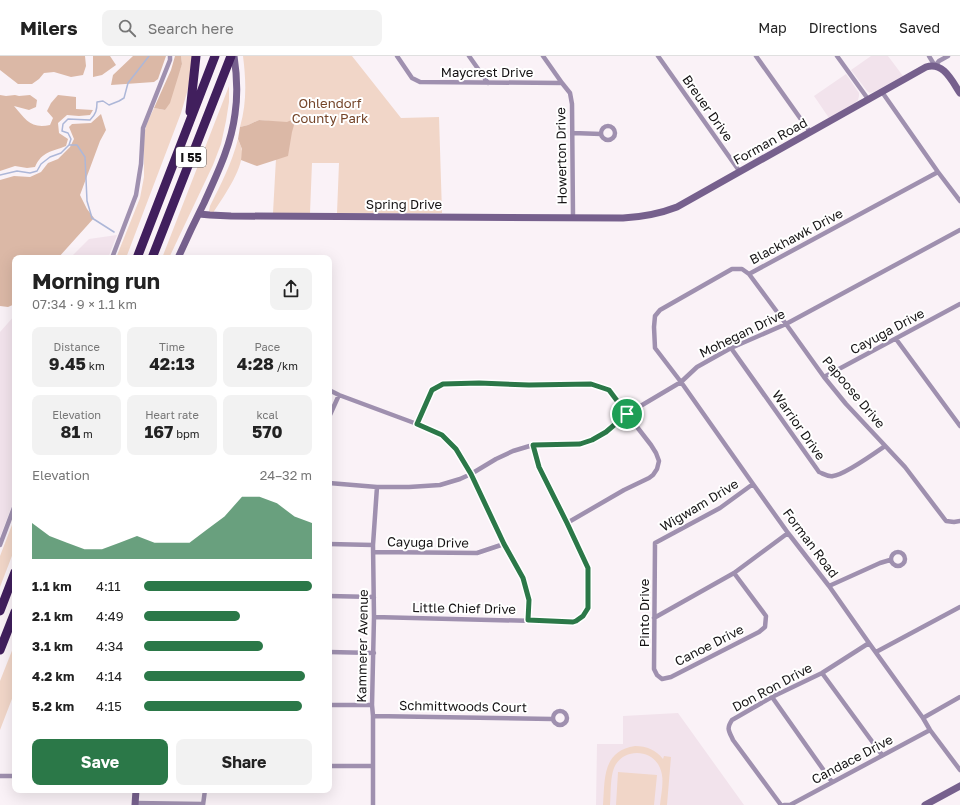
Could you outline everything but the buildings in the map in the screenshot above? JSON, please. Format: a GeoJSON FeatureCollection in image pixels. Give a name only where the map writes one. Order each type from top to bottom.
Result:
{"type":"FeatureCollection","features":[{"type":"Feature","properties":{"kind":"highway"},"geometry":{"type":"LineString","coordinates":[[188,128],[196,56]]}},
{"type":"Feature","properties":{"kind":"highway","name":"I 55"},"geometry":{"type":"LineString","coordinates":[[138,255],[215,56]]}},
{"type":"Feature","properties":{"kind":"highway","name":"I 55"},"geometry":{"type":"LineString","coordinates":[[153,255],[231,56]]}},
{"type":"Feature","properties":{"kind":"highway"},"geometry":{"type":"LineString","coordinates":[[0,611],[12,580]]}},
{"type":"Feature","properties":{"kind":"highway"},"geometry":{"type":"LineString","coordinates":[[0,650],[12,620]]}},
{"type":"Feature","properties":{"kind":"street"},"geometry":{"type":"LineString","coordinates":[[113,255],[136,195],[141,164],[144,128],[170,60],[170,56]]}},
{"type":"Feature","properties":{"kind":"street"},"geometry":{"type":"LineString","coordinates":[[179,255],[219,171],[230,139],[235,115],[237,92],[237,74],[234,56]]}},
{"type":"Feature","properties":{"kind":"street","name":"Maycrest Drive"},"geometry":{"type":"LineString","coordinates":[[397,56],[412,78],[420,82],[562,83]]}},
{"type":"Feature","properties":{"kind":"street"},"geometry":{"type":"LineString","coordinates":[[470,56],[488,83]]}},
{"type":"Feature","properties":{"kind":"street","name":"Howerton Drive"},"geometry":{"type":"LineString","coordinates":[[543,56],[570,93],[573,133],[573,217]]}},
{"type":"Feature","properties":{"kind":"street","name":"Breuer Drive"},"geometry":{"type":"LineString","coordinates":[[658,56],[740,172]]}},
{"type":"Feature","properties":{"kind":"street"},"geometry":{"type":"LineString","coordinates":[[756,56],[810,132]]}},
{"type":"Feature","properties":{"kind":"street"},"geometry":{"type":"LineString","coordinates":[[837,56],[868,99]]}},
{"type":"Feature","properties":{"kind":"street"},"geometry":{"type":"LineString","coordinates":[[929,56],[935,66],[944,70],[960,93]]}},
{"type":"Feature","properties":{"kind":"street"},"geometry":{"type":"LineString","coordinates":[[935,66],[939,61],[948,56]]}},
{"type":"Feature","properties":{"kind":"street","name":"Forman Road"},"geometry":{"type":"LineString","coordinates":[[610,218],[635,218],[667,211],[740,172],[926,67],[935,66]]}},
{"type":"Feature","properties":{"kind":"street"},"geometry":{"type":"LineString","coordinates":[[882,92],[960,201]]}},
{"type":"Feature","properties":{"kind":"street"},"geometry":{"type":"LineString","coordinates":[[573,133],[601,134]]}},
{"type":"Feature","properties":{"kind":"street","name":"Blackhawk Drive"},"geometry":{"type":"LineString","coordinates":[[654,327],[656,316],[660,310],[732,269],[742,268],[749,274],[938,172]]}},
{"type":"Feature","properties":{"kind":"street","name":"Spring Drive"},"geometry":{"type":"LineString","coordinates":[[199,214],[238,216],[610,218]]}},
{"type":"Feature","properties":{"kind":"street","name":"Mohegan Drive"},"geometry":{"type":"LineString","coordinates":[[332,483],[377,487],[409,487],[440,484],[460,479],[513,451],[533,445],[580,444],[592,440],[606,432],[627,414],[681,382],[697,367],[731,348],[786,324],[960,230]]}},
{"type":"Feature","properties":{"kind":"street","name":"Papoose Drive"},"geometry":{"type":"LineString","coordinates":[[749,274],[824,377],[846,404],[905,467],[946,521],[960,521]]}},
{"type":"Feature","properties":{"kind":"street","name":"Cayuga Drive"},"geometry":{"type":"LineString","coordinates":[[824,377],[960,304]]}},
{"type":"Feature","properties":{"kind":"street","name":"Forman Road"},"geometry":{"type":"LineString","coordinates":[[654,327],[655,348],[681,382],[788,533],[829,586],[930,730],[960,770]]}},
{"type":"Feature","properties":{"kind":"street"},"geometry":{"type":"LineString","coordinates":[[896,339],[960,426]]}},
{"type":"Feature","properties":{"kind":"street","name":"Warrior Drive"},"geometry":{"type":"LineString","coordinates":[[731,348],[818,472],[828,476],[836,476],[885,446]]}},
{"type":"Feature","properties":{"kind":"street"},"geometry":{"type":"LineString","coordinates":[[417,424],[432,390],[443,384],[591,384],[609,390],[651,445],[659,461],[657,469],[649,478],[624,490],[567,523],[539,467],[533,445]]}},
{"type":"Feature","properties":{"kind":"street"},"geometry":{"type":"LineString","coordinates":[[332,392],[442,435],[456,449],[471,474],[504,544],[523,578],[529,600],[528,620]]}},
{"type":"Feature","properties":{"kind":"street"},"geometry":{"type":"LineString","coordinates":[[332,410],[338,395]]}},
{"type":"Feature","properties":{"kind":"street","name":"Wigwam Drive"},"geometry":{"type":"LineString","coordinates":[[655,543],[720,508],[753,484]]}},
{"type":"Feature","properties":{"kind":"street","name":"Kammerer Avenue"},"geometry":{"type":"LineString","coordinates":[[373,805],[372,705],[374,653],[374,545],[377,487]]}},
{"type":"Feature","properties":{"kind":"street"},"geometry":{"type":"LineString","coordinates":[[0,544],[12,513]]}},
{"type":"Feature","properties":{"kind":"street","name":"Little Chief Drive"},"geometry":{"type":"LineString","coordinates":[[374,618],[576,621],[583,616],[588,608],[588,568],[567,523]]}},
{"type":"Feature","properties":{"kind":"street"},"geometry":{"type":"LineString","coordinates":[[654,618],[734,573],[788,533]]}},
{"type":"Feature","properties":{"kind":"street","name":"Pinto Drive"},"geometry":{"type":"LineString","coordinates":[[655,543],[654,668],[657,675],[662,679]]}},
{"type":"Feature","properties":{"kind":"street"},"geometry":{"type":"LineString","coordinates":[[332,544],[374,545]]}},
{"type":"Feature","properties":{"kind":"street","name":"Cayuga Drive"},"geometry":{"type":"LineString","coordinates":[[374,552],[477,553],[504,544]]}},
{"type":"Feature","properties":{"kind":"street"},"geometry":{"type":"LineString","coordinates":[[829,586],[890,560]]}},
{"type":"Feature","properties":{"kind":"street","name":"Canoe Drive"},"geometry":{"type":"LineString","coordinates":[[662,679],[671,677],[759,632],[765,627],[766,616],[734,573]]}},
{"type":"Feature","properties":{"kind":"street"},"geometry":{"type":"LineString","coordinates":[[332,596],[374,597]]}},
{"type":"Feature","properties":{"kind":"street"},"geometry":{"type":"LineString","coordinates":[[876,652],[960,606]]}},
{"type":"Feature","properties":{"kind":"street","name":"Don Ron Drive"},"geometry":{"type":"LineString","coordinates":[[782,805],[733,740],[728,729],[732,720],[772,697],[822,673],[869,643]]}},
{"type":"Feature","properties":{"kind":"street"},"geometry":{"type":"LineString","coordinates":[[332,652],[374,653]]}},
{"type":"Feature","properties":{"kind":"street"},"geometry":{"type":"LineString","coordinates":[[822,673],[882,755]]}},
{"type":"Feature","properties":{"kind":"street"},"geometry":{"type":"LineString","coordinates":[[772,697],[832,782]]}},
{"type":"Feature","properties":{"kind":"street"},"geometry":{"type":"LineString","coordinates":[[923,718],[960,697]]}},
{"type":"Feature","properties":{"kind":"street"},"geometry":{"type":"LineString","coordinates":[[332,705],[372,705]]}},
{"type":"Feature","properties":{"kind":"street","name":"Schmittwoods Court"},"geometry":{"type":"LineString","coordinates":[[373,716],[552,719]]}},
{"type":"Feature","properties":{"kind":"street","name":"Candace Drive"},"geometry":{"type":"LineString","coordinates":[[782,805],[790,805],[930,730]]}},
{"type":"Feature","properties":{"kind":"street"},"geometry":{"type":"LineString","coordinates":[[332,766],[372,766]]}},
{"type":"Feature","properties":{"kind":"street"},"geometry":{"type":"LineString","coordinates":[[0,776],[12,776]]}},
{"type":"Feature","properties":{"kind":"street"},"geometry":{"type":"LineString","coordinates":[[925,805],[960,786]]}},
{"type":"Feature","properties":{"kind":"street"},"geometry":{"type":"LineString","coordinates":[[136,793],[136,804],[203,804],[205,793]]}},
{"type":"Feature","properties":{"kind":"shaded area"},"geometry":{"type":"Polygon","coordinates":[[[0,56],[85,56],[86,66],[83,75],[71,77],[54,72],[44,73],[32,84],[18,84],[0,70],[0,56]]]}},
{"type":"Feature","properties":{"kind":"shaded area"},"geometry":{"type":"Polygon","coordinates":[[[93,56],[110,56],[116,65],[102,75],[93,77],[93,56]]]}},
{"type":"Feature","properties":{"kind":"shaded area"},"geometry":{"type":"Polygon","coordinates":[[[133,56],[166,56],[158,79],[154,82],[111,85],[113,75],[133,56]]]}},
{"type":"Feature","properties":{"kind":"shaded area"},"geometry":{"type":"Polygon","coordinates":[[[175,56],[181,56],[182,64],[170,103],[165,110],[154,108],[171,70],[175,56]]]}},
{"type":"Feature","properties":{"kind":"shaded area"},"geometry":{"type":"Polygon","coordinates":[[[871,56],[888,56],[903,76],[870,93],[851,70],[871,56]]]}},
{"type":"Feature","properties":{"kind":"shaded area"},"geometry":{"type":"Polygon","coordinates":[[[846,74],[859,93],[858,100],[854,104],[829,118],[814,96],[846,74]]]}},
{"type":"Feature","properties":{"kind":"shaded area"},"geometry":{"type":"Polygon","coordinates":[[[0,95],[30,95],[37,100],[36,107],[29,110],[14,106],[29,122],[38,126],[50,125],[53,118],[47,111],[51,103],[58,95],[76,97],[76,109],[93,110],[90,115],[67,115],[58,123],[59,133],[68,139],[66,146],[44,155],[35,167],[27,168],[15,166],[0,171],[0,95]]]}},
{"type":"Feature","properties":{"kind":"shaded area"},"geometry":{"type":"Polygon","coordinates":[[[101,114],[106,130],[100,141],[80,195],[87,209],[94,218],[61,255],[12,255],[12,305],[8,307],[0,306],[0,180],[14,176],[30,177],[41,172],[48,163],[58,159],[70,147],[74,139],[69,127],[72,124],[91,123],[101,114]]]}},
{"type":"Feature","properties":{"kind":"shaded area"},"geometry":{"type":"Polygon","coordinates":[[[296,118],[288,156],[257,166],[241,160],[242,149],[238,139],[240,127],[259,120],[287,122],[296,118]]]}},
{"type":"Feature","properties":{"kind":"shaded area"},"geometry":{"type":"Polygon","coordinates":[[[117,235],[109,255],[73,255],[89,239],[117,235]]]}},
{"type":"Feature","properties":{"kind":"shaded area"},"geometry":{"type":"Polygon","coordinates":[[[12,318],[12,506],[0,537],[0,332],[12,318]]]}},
{"type":"Feature","properties":{"kind":"shaded area"},"geometry":{"type":"Polygon","coordinates":[[[678,713],[744,805],[596,805],[597,744],[623,744],[623,716],[678,713]]]}},
{"type":"Feature","properties":{"kind":"green space"},"geometry":{"type":"Polygon","coordinates":[[[181,56],[193,56],[188,89],[181,113],[127,255],[117,255],[140,198],[144,177],[144,134],[147,123],[154,108],[165,110],[182,64],[181,56]]]}},
{"type":"Feature","properties":{"kind":"green space","name":"Ohlendorf County Park"},"geometry":{"type":"Polygon","coordinates":[[[243,56],[352,56],[401,118],[439,117],[442,213],[337,213],[339,163],[312,163],[310,213],[273,213],[278,122],[259,120],[240,127],[244,109],[245,92],[243,56]]]}},
{"type":"Feature","properties":{"kind":"green space"},"geometry":{"type":"Polygon","coordinates":[[[229,86],[229,102],[226,121],[221,144],[213,165],[170,255],[163,255],[229,86]]]}},
{"type":"Feature","properties":{"kind":"green space"},"geometry":{"type":"Polygon","coordinates":[[[238,139],[242,151],[236,175],[213,213],[209,211],[210,206],[229,165],[238,139]]]}},
{"type":"Feature","properties":{"kind":"green space"},"geometry":{"type":"Polygon","coordinates":[[[12,525],[12,556],[0,587],[0,556],[12,525]]]}},
{"type":"Feature","properties":{"kind":"green space"},"geometry":{"type":"Polygon","coordinates":[[[12,651],[12,699],[0,730],[0,681],[12,651]]]}},
{"type":"Feature","properties":{"kind":"green space"},"geometry":{"type":"Polygon","coordinates":[[[635,746],[651,749],[663,759],[664,756],[671,757],[667,805],[660,805],[662,782],[660,768],[656,761],[644,754],[637,753],[630,754],[618,761],[612,776],[610,805],[603,805],[605,776],[611,760],[616,754],[624,749],[635,746]]]}},
{"type":"Feature","properties":{"kind":"green space"},"geometry":{"type":"Polygon","coordinates":[[[618,772],[657,775],[654,805],[616,805],[618,772]]]}},
{"type":"Feature","properties":{"kind":"waterway"},"geometry":{"type":"LineString","coordinates":[[0,175],[17,171],[30,173],[37,171],[41,164],[50,157],[61,153],[69,145],[71,139],[68,133],[62,131],[63,124],[68,119],[90,120],[96,112],[97,102],[103,101],[109,105],[124,98],[128,83],[149,56]]}},
{"type":"Feature","properties":{"kind":"waterway"},"geometry":{"type":"LineString","coordinates":[[69,145],[77,145],[85,157],[87,201],[92,218],[114,232]]}},
{"type":"Feature","properties":{"kind":"route"},"geometry":{"type":"LineString","coordinates":[[443,384],[591,384],[609,390],[627,414],[606,432],[592,440],[580,444],[533,445],[539,467],[588,568],[588,608],[583,616],[573,622],[528,620],[529,600],[523,578],[504,544],[471,474],[456,449],[442,435],[417,424],[432,390],[443,384]]}}]}
